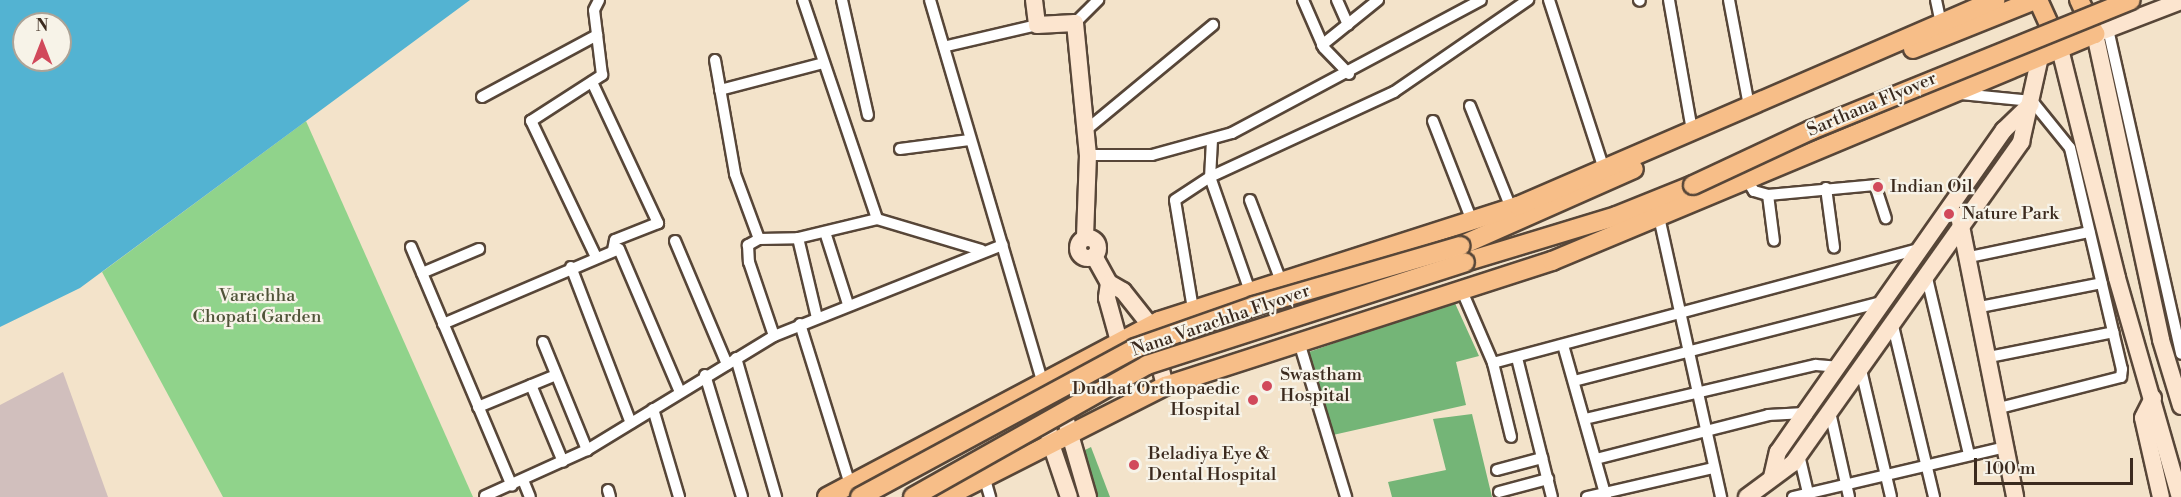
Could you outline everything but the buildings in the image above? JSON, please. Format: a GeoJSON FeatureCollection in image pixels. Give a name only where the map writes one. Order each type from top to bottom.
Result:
{"type":"FeatureCollection","features":[{"type":"Feature","properties":{"kind":"main road"},"geometry":{"type":"LineString","coordinates":[[827,497],[855,491],[1046,377],[1150,325],[1193,309],[1282,284],[1511,208],[1558,190],[1995,0]]}},
{"type":"Feature","properties":{"kind":"main road"},"geometry":{"type":"LineString","coordinates":[[2037,0],[2060,49]]}},
{"type":"Feature","properties":{"kind":"main road","name":"Sarthana Flyover"},"geometry":{"type":"LineString","coordinates":[[1536,217],[1646,163],[2037,0]]}},
{"type":"Feature","properties":{"kind":"main road"},"geometry":{"type":"LineString","coordinates":[[946,497],[1067,432],[1165,386],[1552,261],[2101,32],[2079,0]]}},
{"type":"Feature","properties":{"kind":"main road","name":"Sarthana Flyover"},"geometry":{"type":"LineString","coordinates":[[1491,254],[1616,216],[1693,185],[1811,130],[2130,0]]}},
{"type":"Feature","properties":{"kind":"main road"},"geometry":{"type":"LineString","coordinates":[[1558,190],[1585,193]]}},
{"type":"Feature","properties":{"kind":"main road"},"geometry":{"type":"LineString","coordinates":[[1536,217],[1558,190]]}},
{"type":"Feature","properties":{"kind":"main road"},"geometry":{"type":"LineString","coordinates":[[1596,243],[1616,216]]}},
{"type":"Feature","properties":{"kind":"main road","name":"Nana Varachha Flyover"},"geometry":{"type":"LineString","coordinates":[[913,497],[1148,365],[1462,254],[1536,217]]}},
{"type":"Feature","properties":{"kind":"main road","name":"Nana Varachha Flyover"},"geometry":{"type":"LineString","coordinates":[[855,491],[1135,348],[1254,306],[1462,254],[1491,254]]}},
{"type":"Feature","properties":{"kind":"main road"},"geometry":{"type":"LineString","coordinates":[[1491,254],[1552,261]]}},
{"type":"Feature","properties":{"kind":"street"},"geometry":{"type":"LineString","coordinates":[[596,257],[531,121],[592,82],[602,73],[597,35],[598,0]]}},
{"type":"Feature","properties":{"kind":"street"},"geometry":{"type":"LineString","coordinates":[[803,0],[877,219]]}},
{"type":"Feature","properties":{"kind":"street"},"geometry":{"type":"LineString","coordinates":[[842,0],[868,115]]}},
{"type":"Feature","properties":{"kind":"street"},"geometry":{"type":"LineString","coordinates":[[930,0],[947,46],[969,141],[1088,497]]}},
{"type":"Feature","properties":{"kind":"street"},"geometry":{"type":"LineString","coordinates":[[1034,0],[1037,25]]}},
{"type":"Feature","properties":{"kind":"street"},"geometry":{"type":"LineString","coordinates":[[947,46],[1037,25],[1075,23],[1098,0]]}},
{"type":"Feature","properties":{"kind":"street"},"geometry":{"type":"LineString","coordinates":[[1303,0],[1322,45],[1349,74]]}},
{"type":"Feature","properties":{"kind":"street"},"geometry":{"type":"LineString","coordinates":[[1337,0],[1348,25]]}},
{"type":"Feature","properties":{"kind":"street"},"geometry":{"type":"LineString","coordinates":[[1322,45],[1378,0]]}},
{"type":"Feature","properties":{"kind":"street"},"geometry":{"type":"LineString","coordinates":[[1088,155],[1152,155],[1212,140],[1349,74],[1481,0]]}},
{"type":"Feature","properties":{"kind":"street"},"geometry":{"type":"LineString","coordinates":[[1193,309],[1173,203],[1210,177],[1394,92],[1528,0]]}},
{"type":"Feature","properties":{"kind":"street"},"geometry":{"type":"LineString","coordinates":[[1550,0],[1604,169]]}},
{"type":"Feature","properties":{"kind":"street"},"geometry":{"type":"LineString","coordinates":[[1669,0],[1692,131]]}},
{"type":"Feature","properties":{"kind":"street"},"geometry":{"type":"LineString","coordinates":[[1729,0],[1749,106]]}},
{"type":"Feature","properties":{"kind":"street"},"geometry":{"type":"LineString","coordinates":[[1936,0],[1941,24]]}},
{"type":"Feature","properties":{"kind":"street"},"geometry":{"type":"LineString","coordinates":[[2181,1],[2101,32],[2172,336],[2181,406]]}},
{"type":"Feature","properties":{"kind":"street"},"geometry":{"type":"LineString","coordinates":[[1075,23],[1088,155],[1084,238],[1078,250],[1094,256],[1109,283],[1150,325],[1165,386]]}},
{"type":"Feature","properties":{"kind":"street"},"geometry":{"type":"LineString","coordinates":[[1086,130],[1213,24]]}},
{"type":"Feature","properties":{"kind":"street"},"geometry":{"type":"LineString","coordinates":[[482,97],[597,35]]}},
{"type":"Feature","properties":{"kind":"street"},"geometry":{"type":"LineString","coordinates":[[2060,49],[2180,497]]}},
{"type":"Feature","properties":{"kind":"street"},"geometry":{"type":"LineString","coordinates":[[1747,497],[1799,455],[1894,324],[1962,222],[2021,142],[2040,57]]}},
{"type":"Feature","properties":{"kind":"street"},"geometry":{"type":"LineString","coordinates":[[715,60],[735,174],[759,239]]}},
{"type":"Feature","properties":{"kind":"street"},"geometry":{"type":"LineString","coordinates":[[720,90],[824,63]]}},
{"type":"Feature","properties":{"kind":"street"},"geometry":{"type":"LineString","coordinates":[[592,82],[658,224],[615,240],[613,250]]}},
{"type":"Feature","properties":{"kind":"street"},"geometry":{"type":"LineString","coordinates":[[1954,93],[2031,103],[2070,148],[2114,332],[2121,377],[1999,408]]}},
{"type":"Feature","properties":{"kind":"street"},"geometry":{"type":"LineString","coordinates":[[1772,477],[1778,452],[1805,413],[1840,367],[2004,130],[2031,103]]}},
{"type":"Feature","properties":{"kind":"street"},"geometry":{"type":"LineString","coordinates":[[1470,106],[1511,208]]}},
{"type":"Feature","properties":{"kind":"street"},"geometry":{"type":"LineString","coordinates":[[1432,121],[1472,221]]}},
{"type":"Feature","properties":{"kind":"street"},"geometry":{"type":"LineString","coordinates":[[1212,140],[1210,177],[1251,294]]}},
{"type":"Feature","properties":{"kind":"street"},"geometry":{"type":"LineString","coordinates":[[900,149],[969,141]]}},
{"type":"Feature","properties":{"kind":"street"},"geometry":{"type":"LineString","coordinates":[[1747,180],[1754,191],[1768,195],[1875,185],[1886,218]]}},
{"type":"Feature","properties":{"kind":"street"},"geometry":{"type":"LineString","coordinates":[[1826,188],[1834,248]]}},
{"type":"Feature","properties":{"kind":"street"},"geometry":{"type":"LineString","coordinates":[[1768,195],[1774,242]]}},
{"type":"Feature","properties":{"kind":"street"},"geometry":{"type":"LineString","coordinates":[[1250,200],[1282,284]]}},
{"type":"Feature","properties":{"kind":"street"},"geometry":{"type":"LineString","coordinates":[[1952,205],[1962,222],[2015,497]]}},
{"type":"Feature","properties":{"kind":"street"},"geometry":{"type":"LineString","coordinates":[[1659,217],[1721,497]]}},
{"type":"Feature","properties":{"kind":"street"},"geometry":{"type":"LineString","coordinates":[[774,336],[749,262],[748,245],[759,239],[798,238],[877,219],[981,250]]}},
{"type":"Feature","properties":{"kind":"street"},"geometry":{"type":"LineString","coordinates":[[825,232],[848,303]]}},
{"type":"Feature","properties":{"kind":"street"},"geometry":{"type":"LineString","coordinates":[[1969,257],[2089,232]]}},
{"type":"Feature","properties":{"kind":"street"},"geometry":{"type":"LineString","coordinates":[[798,238],[817,318]]}},
{"type":"Feature","properties":{"kind":"street"},"geometry":{"type":"LineString","coordinates":[[675,241],[731,361],[776,497]]}},
{"type":"Feature","properties":{"kind":"street"},"geometry":{"type":"LineString","coordinates":[[485,496],[512,486],[587,450],[679,390],[774,336],[848,303],[981,250],[1003,245]]}},
{"type":"Feature","properties":{"kind":"street"},"geometry":{"type":"LineString","coordinates":[[411,247],[512,486]]}},
{"type":"Feature","properties":{"kind":"street"},"geometry":{"type":"LineString","coordinates":[[1493,363],[1923,248]]}},
{"type":"Feature","properties":{"kind":"street"},"geometry":{"type":"LineString","coordinates":[[422,273],[479,249]]}},
{"type":"Feature","properties":{"kind":"street"},"geometry":{"type":"LineString","coordinates":[[443,324],[613,250],[626,254],[679,390]]}},
{"type":"Feature","properties":{"kind":"street"},"geometry":{"type":"LineString","coordinates":[[571,267],[631,423]]}},
{"type":"Feature","properties":{"kind":"street"},"geometry":{"type":"LineString","coordinates":[[1926,274],[1969,454]]}},
{"type":"Feature","properties":{"kind":"street"},"geometry":{"type":"LineString","coordinates":[[1109,283],[1107,298],[1135,399]]}},
{"type":"Feature","properties":{"kind":"street"},"geometry":{"type":"LineString","coordinates":[[1980,307],[2102,283]]}},
{"type":"Feature","properties":{"kind":"street"},"geometry":{"type":"LineString","coordinates":[[1462,291],[1493,363],[1511,437]]}},
{"type":"Feature","properties":{"kind":"street"},"geometry":{"type":"LineString","coordinates":[[1882,306],[1894,324],[1934,497]]}},
{"type":"Feature","properties":{"kind":"street"},"geometry":{"type":"LineString","coordinates":[[1575,381],[1882,306]]}},
{"type":"Feature","properties":{"kind":"street"},"geometry":{"type":"LineString","coordinates":[[800,324],[855,491]]}},
{"type":"Feature","properties":{"kind":"street"},"geometry":{"type":"LineString","coordinates":[[1989,357],[2114,332]]}},
{"type":"Feature","properties":{"kind":"street"},"geometry":{"type":"LineString","coordinates":[[2172,336],[2181,354]]}},
{"type":"Feature","properties":{"kind":"street"},"geometry":{"type":"LineString","coordinates":[[543,342],[587,450]]}},
{"type":"Feature","properties":{"kind":"street"},"geometry":{"type":"LineString","coordinates":[[1299,342],[1346,497]]}},
{"type":"Feature","properties":{"kind":"street"},"geometry":{"type":"LineString","coordinates":[[1563,345],[1575,381],[1605,495]]}},
{"type":"Feature","properties":{"kind":"street"},"geometry":{"type":"LineString","coordinates":[[1517,358],[1552,497]]}},
{"type":"Feature","properties":{"kind":"street"},"geometry":{"type":"LineString","coordinates":[[1585,419],[1696,390],[1816,365],[1840,367]]}},
{"type":"Feature","properties":{"kind":"street"},"geometry":{"type":"LineString","coordinates":[[1861,370],[1891,497]]}},
{"type":"Feature","properties":{"kind":"street"},"geometry":{"type":"LineString","coordinates":[[478,407],[556,375]]}},
{"type":"Feature","properties":{"kind":"street"},"geometry":{"type":"LineString","coordinates":[[705,375],[742,497]]}},
{"type":"Feature","properties":{"kind":"street"},"geometry":{"type":"LineString","coordinates":[[1046,377],[1050,441],[1069,497]]}},
{"type":"Feature","properties":{"kind":"street"},"geometry":{"type":"LineString","coordinates":[[531,385],[563,462]]}},
{"type":"Feature","properties":{"kind":"street"},"geometry":{"type":"LineString","coordinates":[[2153,398],[2143,418],[2161,497]]}},
{"type":"Feature","properties":{"kind":"street"},"geometry":{"type":"LineString","coordinates":[[653,409],[679,497]]}},
{"type":"Feature","properties":{"kind":"street"},"geometry":{"type":"LineString","coordinates":[[1830,412],[1848,492]]}},
{"type":"Feature","properties":{"kind":"street"},"geometry":{"type":"LineString","coordinates":[[1596,459],[1768,415],[1805,413]]}},
{"type":"Feature","properties":{"kind":"street"},"geometry":{"type":"LineString","coordinates":[[1793,497],[1848,492],[1926,464],[2006,447]]}},
{"type":"Feature","properties":{"kind":"street"},"geometry":{"type":"LineString","coordinates":[[1799,455],[1809,496]]}},
{"type":"Feature","properties":{"kind":"street"},"geometry":{"type":"LineString","coordinates":[[1497,470],[1542,458]]}},
{"type":"Feature","properties":{"kind":"street"},"geometry":{"type":"LineString","coordinates":[[1587,497],[1605,495],[1714,468]]}},
{"type":"Feature","properties":{"kind":"street"},"geometry":{"type":"LineString","coordinates":[[984,476],[990,497]]}},
{"type":"Feature","properties":{"kind":"street"},"geometry":{"type":"LineString","coordinates":[[1499,492],[1548,479]]}},
{"type":"Feature","properties":{"kind":"street"},"geometry":{"type":"LineString","coordinates":[[523,480],[530,497]]}},
{"type":"Feature","properties":{"kind":"shaded area"},"geometry":{"type":"Polygon","coordinates":[[[63,372],[108,497],[0,497],[0,405],[63,372]]]}},
{"type":"Feature","properties":{"kind":"green space","name":"Varachha Chopati Garden"},"geometry":{"type":"Polygon","coordinates":[[[306,121],[473,497],[223,497],[102,272],[306,121]]]}},
{"type":"Feature","properties":{"kind":"green space"},"geometry":{"type":"Polygon","coordinates":[[[1454,301],[1479,356],[1456,362],[1466,405],[1333,435],[1309,352],[1454,301]]]}},
{"type":"Feature","properties":{"kind":"green space"},"geometry":{"type":"Polygon","coordinates":[[[1472,414],[1492,497],[1392,497],[1388,482],[1446,470],[1433,419],[1472,414]]]}},
{"type":"Feature","properties":{"kind":"green space"},"geometry":{"type":"Polygon","coordinates":[[[1091,447],[1110,497],[1097,497],[1081,452],[1091,447]]]}},
{"type":"Feature","properties":{"kind":"water"},"geometry":{"type":"Polygon","coordinates":[[[0,0],[470,0],[80,288],[0,327],[0,0]]]}},
{"type":"Feature","properties":{"kind":"place","name":"Indian Oil"},"geometry":{"type":"Point","coordinates":[1878,187]}},
{"type":"Feature","properties":{"kind":"place","name":"Nature Park"},"geometry":{"type":"Point","coordinates":[1949,214]}},
{"type":"Feature","properties":{"kind":"place","name":"Swastham Hospital"},"geometry":{"type":"Point","coordinates":[1267,386]}},
{"type":"Feature","properties":{"kind":"place","name":"Dudhat Orthopaedic Hospital"},"geometry":{"type":"Point","coordinates":[1253,400]}},
{"type":"Feature","properties":{"kind":"place","name":"Beladiya Eye & Dental Hospital"},"geometry":{"type":"Point","coordinates":[1134,465]}}]}
